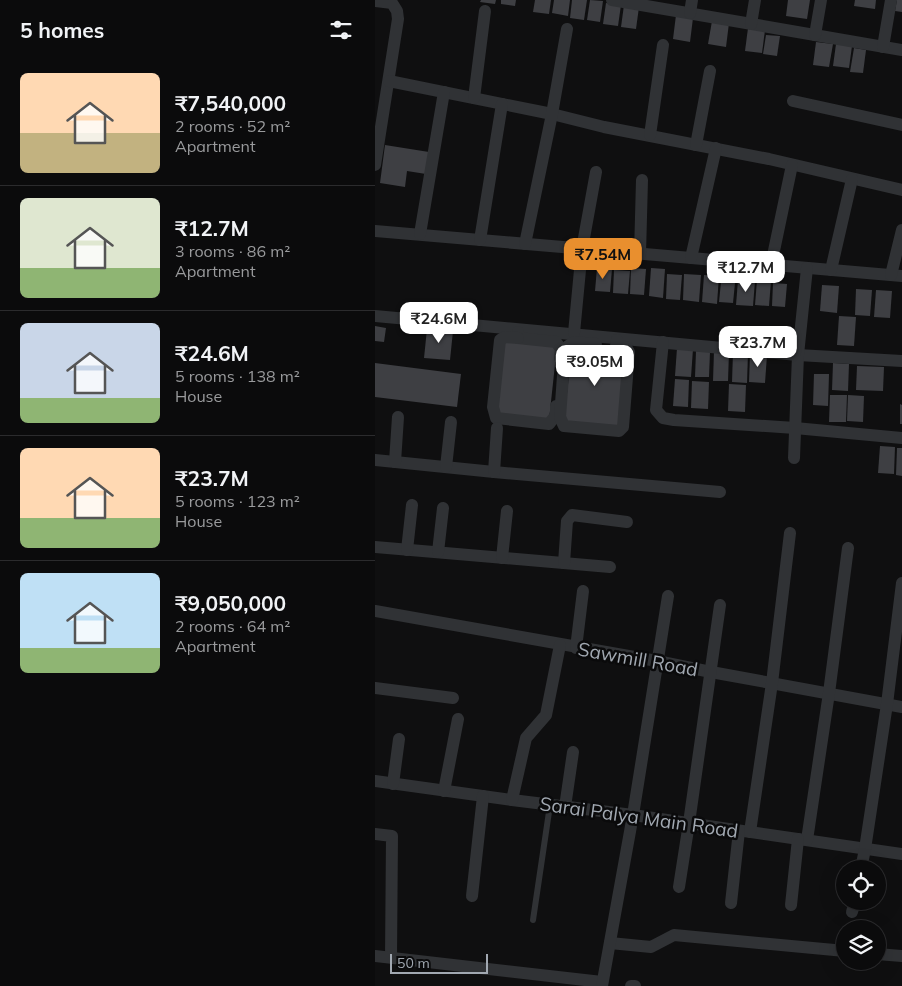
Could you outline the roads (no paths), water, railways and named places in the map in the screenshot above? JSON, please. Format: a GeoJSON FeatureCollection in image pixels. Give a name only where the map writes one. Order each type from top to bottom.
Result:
{"type":"FeatureCollection","features":[{"type":"Feature","properties":{"kind":"street"},"geometry":{"type":"LineString","coordinates":[[690,14],[692,0]]}},
{"type":"Feature","properties":{"kind":"street"},"geometry":{"type":"LineString","coordinates":[[751,24],[755,0]]}},
{"type":"Feature","properties":{"kind":"street"},"geometry":{"type":"LineString","coordinates":[[815,35],[821,0]]}},
{"type":"Feature","properties":{"kind":"street"},"geometry":{"type":"LineString","coordinates":[[883,47],[891,0]]}},
{"type":"Feature","properties":{"kind":"street"},"geometry":{"type":"LineString","coordinates":[[375,1],[392,3],[397,11],[398,19],[375,165]]}},
{"type":"Feature","properties":{"kind":"street"},"geometry":{"type":"LineString","coordinates":[[619,1],[902,50]]}},
{"type":"Feature","properties":{"kind":"street"},"geometry":{"type":"LineString","coordinates":[[474,98],[485,11]]}},
{"type":"Feature","properties":{"kind":"street"},"geometry":{"type":"LineString","coordinates":[[525,244],[552,114],[567,29]]}},
{"type":"Feature","properties":{"kind":"street"},"geometry":{"type":"LineString","coordinates":[[650,135],[663,45]]}},
{"type":"Feature","properties":{"kind":"street"},"geometry":{"type":"LineString","coordinates":[[696,145],[710,71]]}},
{"type":"Feature","properties":{"kind":"street"},"geometry":{"type":"LineString","coordinates":[[389,81],[769,159],[902,190]]}},
{"type":"Feature","properties":{"kind":"street"},"geometry":{"type":"LineString","coordinates":[[420,234],[444,92]]}},
{"type":"Feature","properties":{"kind":"street"},"geometry":{"type":"LineString","coordinates":[[793,101],[902,124]]}},
{"type":"Feature","properties":{"kind":"street"},"geometry":{"type":"LineString","coordinates":[[479,240],[503,104]]}},
{"type":"Feature","properties":{"kind":"street"},"geometry":{"type":"LineString","coordinates":[[691,258],[716,148]]}},
{"type":"Feature","properties":{"kind":"street"},"geometry":{"type":"LineString","coordinates":[[771,265],[792,165]]}},
{"type":"Feature","properties":{"kind":"street"},"geometry":{"type":"LineString","coordinates":[[574,333],[582,249],[596,172]]}},
{"type":"Feature","properties":{"kind":"street"},"geometry":{"type":"LineString","coordinates":[[831,270],[852,179]]}},
{"type":"Feature","properties":{"kind":"street"},"geometry":{"type":"LineString","coordinates":[[640,254],[642,180]]}},
{"type":"Feature","properties":{"kind":"street"},"geometry":{"type":"LineString","coordinates":[[375,231],[896,276],[902,230]]}},
{"type":"Feature","properties":{"kind":"street"},"geometry":{"type":"LineString","coordinates":[[794,458],[798,355],[807,268]]}},
{"type":"Feature","properties":{"kind":"street"},"geometry":{"type":"LineString","coordinates":[[375,316],[518,334],[556,342],[561,350],[556,415],[549,424],[496,418],[493,407],[499,340],[518,334],[574,333],[617,342],[626,347],[629,352],[623,427],[619,431],[564,426],[560,418],[565,348],[574,342],[617,342],[663,342],[798,355],[902,361]]}},
{"type":"Feature","properties":{"kind":"street"},"geometry":{"type":"LineString","coordinates":[[663,342],[656,410],[663,418],[902,438]]}},
{"type":"Feature","properties":{"kind":"street"},"geometry":{"type":"LineString","coordinates":[[395,462],[398,417]]}},
{"type":"Feature","properties":{"kind":"street"},"geometry":{"type":"LineString","coordinates":[[446,467],[451,422]]}},
{"type":"Feature","properties":{"kind":"street"},"geometry":{"type":"LineString","coordinates":[[494,472],[497,428]]}},
{"type":"Feature","properties":{"kind":"street"},"geometry":{"type":"LineString","coordinates":[[375,460],[719,492]]}},
{"type":"Feature","properties":{"kind":"street"},"geometry":{"type":"LineString","coordinates":[[407,550],[412,505]]}},
{"type":"Feature","properties":{"kind":"street"},"geometry":{"type":"LineString","coordinates":[[438,552],[443,508]]}},
{"type":"Feature","properties":{"kind":"street"},"geometry":{"type":"LineString","coordinates":[[502,558],[507,511]]}},
{"type":"Feature","properties":{"kind":"street"},"geometry":{"type":"LineString","coordinates":[[564,563],[567,521],[572,515],[627,522]]}},
{"type":"Feature","properties":{"kind":"street"},"geometry":{"type":"LineString","coordinates":[[731,903],[772,683],[790,533]]}},
{"type":"Feature","properties":{"kind":"street"},"geometry":{"type":"LineString","coordinates":[[375,547],[609,567]]}},
{"type":"Feature","properties":{"kind":"street"},"geometry":{"type":"LineString","coordinates":[[791,905],[829,693],[848,548]]}},
{"type":"Feature","properties":{"kind":"street"},"geometry":{"type":"LineString","coordinates":[[863,860],[887,704],[902,583]]}},
{"type":"Feature","properties":{"kind":"street"},"geometry":{"type":"LineString","coordinates":[[577,648],[583,591]]}},
{"type":"Feature","properties":{"kind":"street"},"geometry":{"type":"LineString","coordinates":[[375,956],[602,984],[633,815],[668,596]]}},
{"type":"Feature","properties":{"kind":"street"},"geometry":{"type":"LineString","coordinates":[[679,887],[720,605]]}},
{"type":"Feature","properties":{"kind":"street","name":"Sawmill Road"},"geometry":{"type":"LineString","coordinates":[[375,612],[657,661],[902,707]]}},
{"type":"Feature","properties":{"kind":"street"},"geometry":{"type":"LineString","coordinates":[[512,800],[526,738],[546,715],[560,645]]}},
{"type":"Feature","properties":{"kind":"street"},"geometry":{"type":"LineString","coordinates":[[375,688],[453,698]]}},
{"type":"Feature","properties":{"kind":"street"},"geometry":{"type":"LineString","coordinates":[[443,791],[459,719]]}},
{"type":"Feature","properties":{"kind":"street"},"geometry":{"type":"LineString","coordinates":[[393,784],[399,739]]}},
{"type":"Feature","properties":{"kind":"street"},"geometry":{"type":"LineString","coordinates":[[565,807],[573,752]]}},
{"type":"Feature","properties":{"kind":"street","name":"Sarai Palya Main Road"},"geometry":{"type":"LineString","coordinates":[[375,781],[633,815],[902,854]]}},
{"type":"Feature","properties":{"kind":"street"},"geometry":{"type":"LineString","coordinates":[[471,896],[483,796]]}},
{"type":"Feature","properties":{"kind":"street"},"geometry":{"type":"LineString","coordinates":[[375,834],[392,836],[391,957]]}},
{"type":"Feature","properties":{"kind":"street"},"geometry":{"type":"LineString","coordinates":[[609,943],[651,947],[674,935],[836,950]]}},
{"type":"Feature","properties":{"kind":"street"},"geometry":{"type":"LineString","coordinates":[[886,955],[902,956]]}},
{"type":"Feature","properties":{"kind":"lane"},"geometry":{"type":"LineString","coordinates":[[533,920],[550,805]]}}]}
